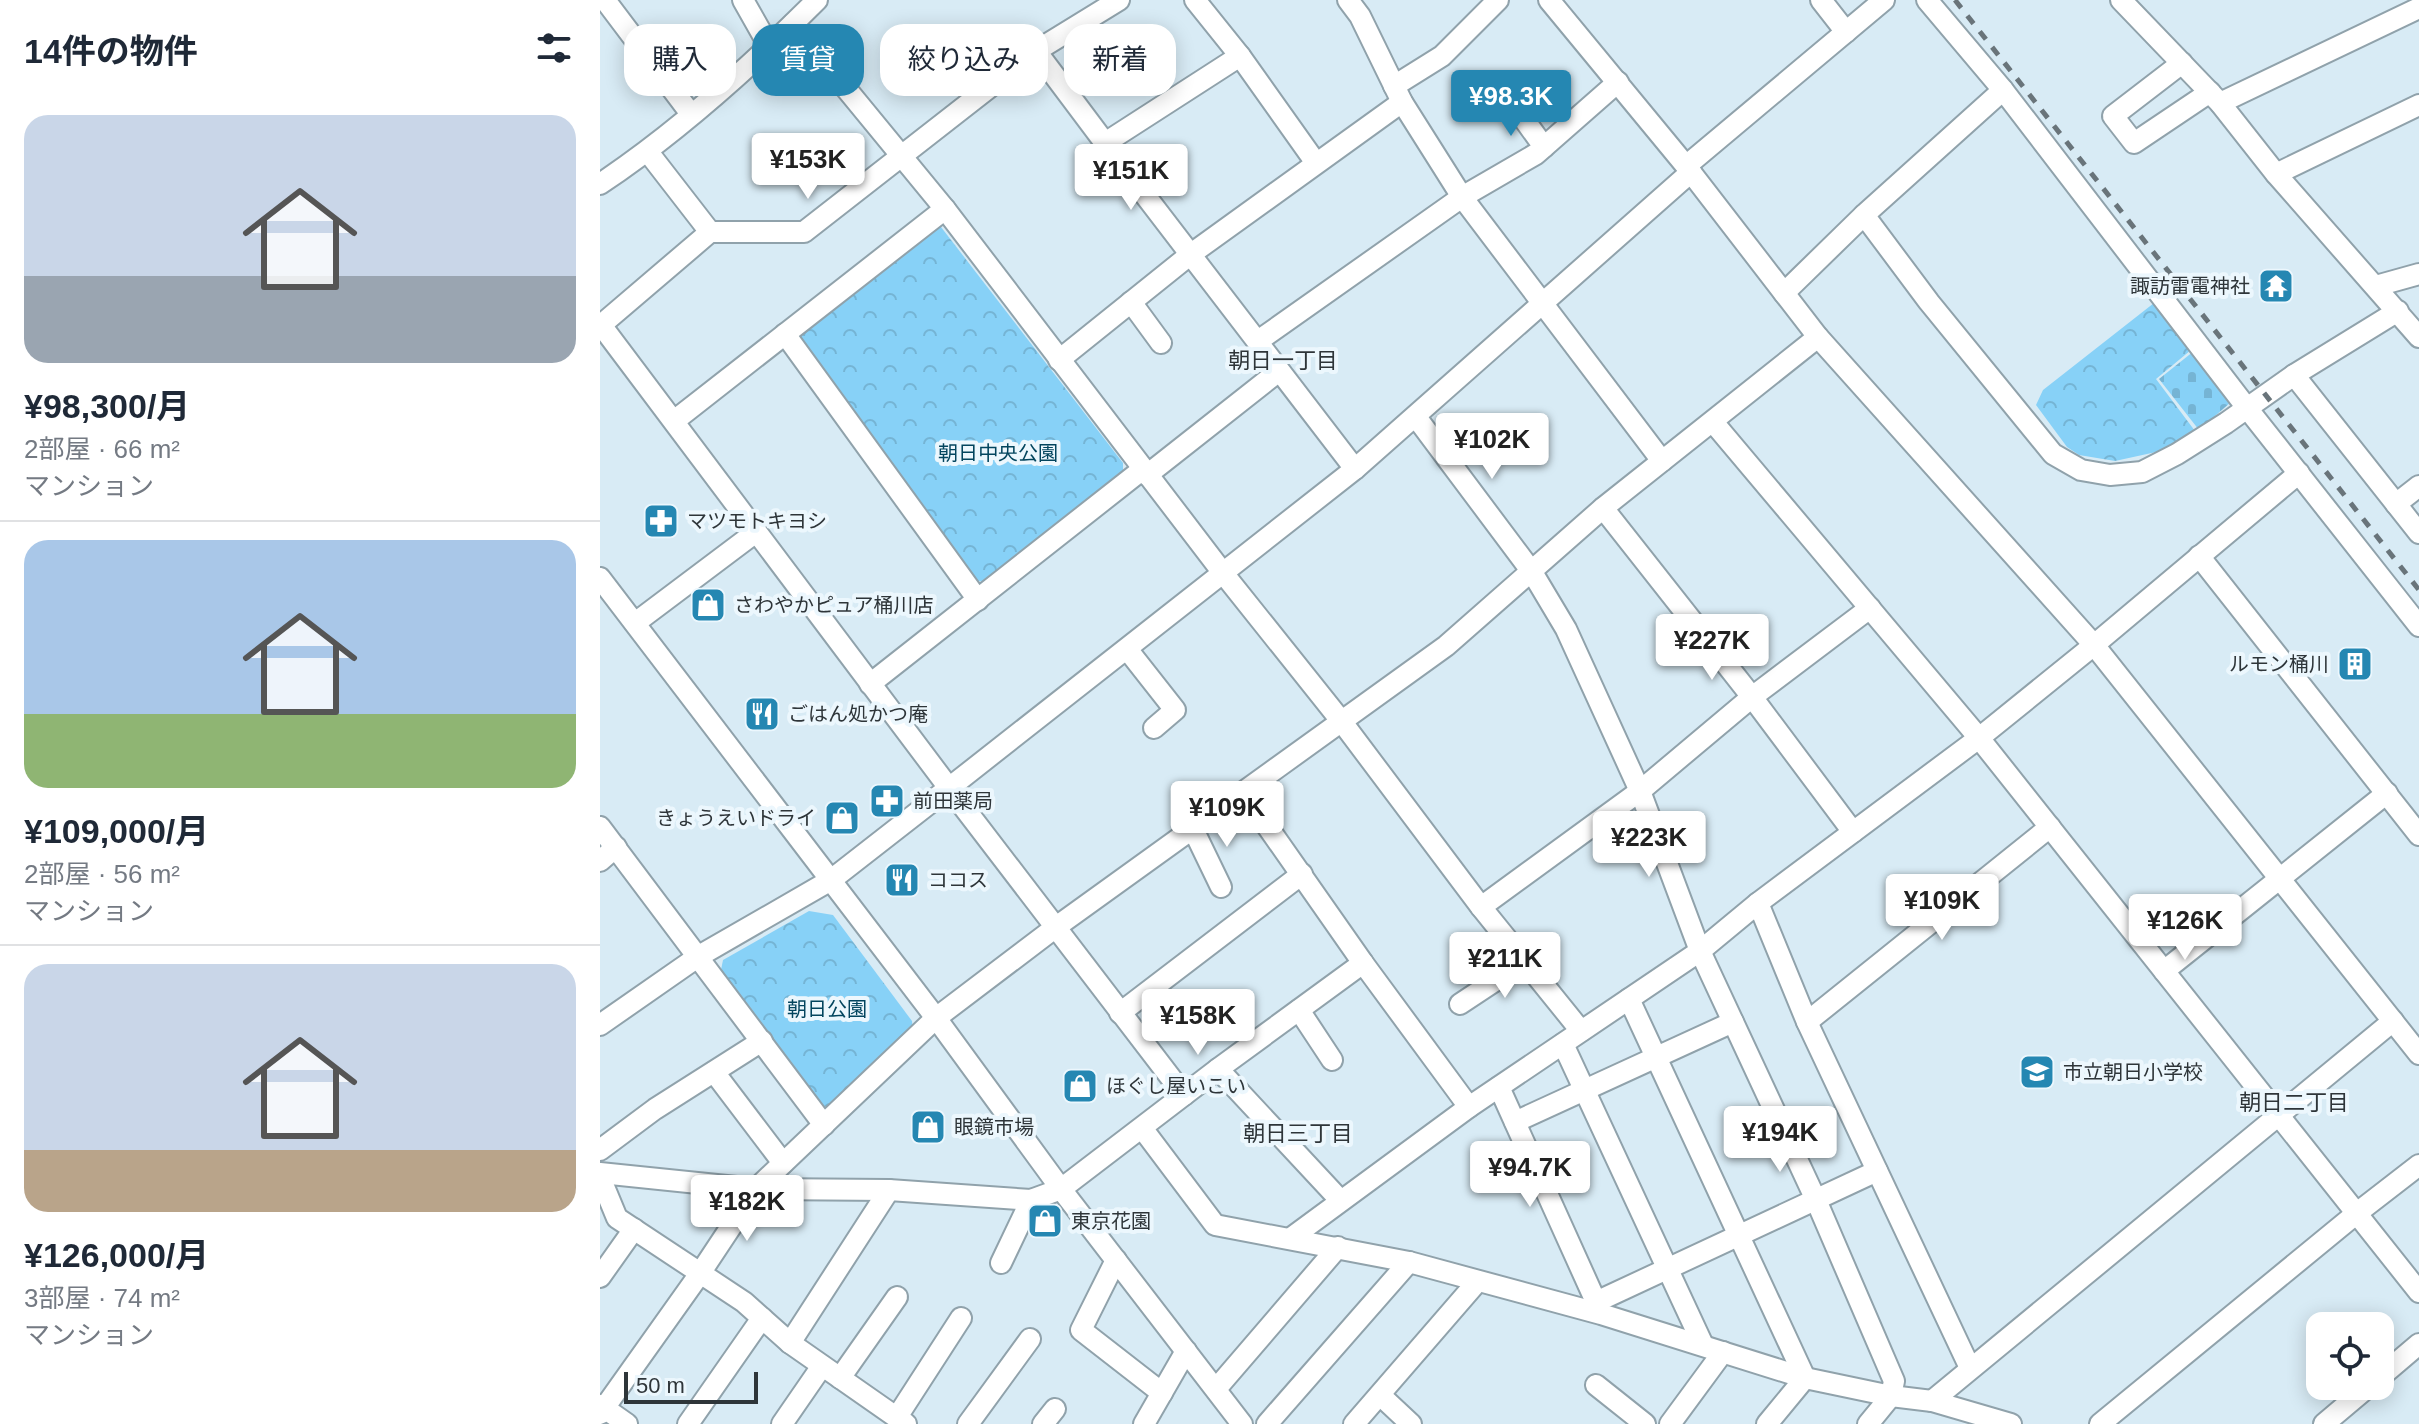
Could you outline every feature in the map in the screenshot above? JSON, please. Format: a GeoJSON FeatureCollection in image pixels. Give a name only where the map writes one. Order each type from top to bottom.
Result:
{"type":"FeatureCollection","features":[{"type":"Feature","properties":{"kind":"street"},"geometry":{"type":"LineString","coordinates":[[743,0],[757,24]]}},
{"type":"Feature","properties":{"kind":"street"},"geometry":{"type":"LineString","coordinates":[[793,24],[817,0]]}},
{"type":"Feature","properties":{"kind":"street"},"geometry":{"type":"LineString","coordinates":[[1048,44],[1119,0]]}},
{"type":"Feature","properties":{"kind":"street"},"geometry":{"type":"LineString","coordinates":[[1195,0],[1240,56],[1316,163]]}},
{"type":"Feature","properties":{"kind":"street"},"geometry":{"type":"LineString","coordinates":[[1348,0],[1360,16],[1398,94],[1462,197],[1662,461]]}},
{"type":"Feature","properties":{"kind":"street"},"geometry":{"type":"LineString","coordinates":[[1059,360],[1191,254],[1316,163],[1442,56],[1498,0]]}},
{"type":"Feature","properties":{"kind":"street"},"geometry":{"type":"LineString","coordinates":[[1549,0],[1688,169],[1818,337],[2094,645],[2419,1054]]}},
{"type":"Feature","properties":{"kind":"street"},"geometry":{"type":"LineString","coordinates":[[1821,0],[1846,32]]}},
{"type":"Feature","properties":{"kind":"street"},"geometry":{"type":"LineString","coordinates":[[600,1025],[699,956],[831,880],[1355,469],[1543,304],[1688,169],[1884,0]]}},
{"type":"Feature","properties":{"kind":"street"},"geometry":{"type":"LineString","coordinates":[[1927,0],[2003,90],[2419,626]]}},
{"type":"Feature","properties":{"kind":"street"},"geometry":{"type":"LineString","coordinates":[[2121,0],[2215,98],[2276,174],[2419,337]]}},
{"type":"Feature","properties":{"kind":"street"},"geometry":{"type":"LineString","coordinates":[[604,4],[691,114]]}},
{"type":"Feature","properties":{"kind":"street"},"geometry":{"type":"LineString","coordinates":[[2182,63],[2113,116],[2134,143],[2215,98],[2419,8]]}},
{"type":"Feature","properties":{"kind":"street"},"geometry":{"type":"LineString","coordinates":[[1105,143],[1240,56]]}},
{"type":"Feature","properties":{"kind":"street"},"geometry":{"type":"LineString","coordinates":[[600,184],[648,152],[752,61]]}},
{"type":"Feature","properties":{"kind":"street"},"geometry":{"type":"LineString","coordinates":[[1048,67],[1355,469]]}},
{"type":"Feature","properties":{"kind":"street"},"geometry":{"type":"LineString","coordinates":[[1258,341],[1462,197],[1536,154],[1618,82]]}},
{"type":"Feature","properties":{"kind":"street"},"geometry":{"type":"LineString","coordinates":[[1784,293],[1864,215],[2003,90]]}},
{"type":"Feature","properties":{"kind":"street"},"geometry":{"type":"LineString","coordinates":[[853,96],[945,209],[1223,573],[1342,722],[1481,907],[1581,1031]]}},
{"type":"Feature","properties":{"kind":"street"},"geometry":{"type":"LineString","coordinates":[[978,96],[804,232],[710,232],[600,325],[1184,1095]]}},
{"type":"Feature","properties":{"kind":"street"},"geometry":{"type":"LineString","coordinates":[[1513,104],[1544,147]]}},
{"type":"Feature","properties":{"kind":"street"},"geometry":{"type":"LineString","coordinates":[[2276,174],[2419,105]]}},
{"type":"Feature","properties":{"kind":"street"},"geometry":{"type":"LineString","coordinates":[[648,152],[710,232]]}},
{"type":"Feature","properties":{"kind":"street"},"geometry":{"type":"LineString","coordinates":[[674,421],[945,209]]}},
{"type":"Feature","properties":{"kind":"street"},"geometry":{"type":"LineString","coordinates":[[1864,215],[1929,302],[2053,454],[2081,470],[2110,475],[2142,472],[2177,454],[2294,375],[2398,311]]}},
{"type":"Feature","properties":{"kind":"street"},"geometry":{"type":"LineString","coordinates":[[2376,286],[2419,274]]}},
{"type":"Feature","properties":{"kind":"street"},"geometry":{"type":"LineString","coordinates":[[1131,302],[1161,343]]}},
{"type":"Feature","properties":{"kind":"street"},"geometry":{"type":"LineString","coordinates":[[785,334],[978,600]]}},
{"type":"Feature","properties":{"kind":"street"},"geometry":{"type":"LineString","coordinates":[[627,1424],[601,1409],[701,1272],[756,1189],[936,1018],[1056,927],[1446,646],[1603,508],[1818,337]]}},
{"type":"Feature","properties":{"kind":"street"},"geometry":{"type":"LineString","coordinates":[[870,684],[1279,371]]}},
{"type":"Feature","properties":{"kind":"street"},"geometry":{"type":"LineString","coordinates":[[2294,375],[2419,533]]}},
{"type":"Feature","properties":{"kind":"street"},"geometry":{"type":"LineString","coordinates":[[1416,417],[1532,572],[1566,629],[1640,791],[1700,951],[1816,1200],[1894,1381],[1891,1396],[1868,1424]]}},
{"type":"Feature","properties":{"kind":"street"},"geometry":{"type":"LineString","coordinates":[[1713,422],[1979,738],[2419,1292]]}},
{"type":"Feature","properties":{"kind":"street"},"geometry":{"type":"LineString","coordinates":[[1291,1238],[1469,1107],[1700,951],[1758,903],[1979,738],[2299,473]]}},
{"type":"Feature","properties":{"kind":"street"},"geometry":{"type":"LineString","coordinates":[[2396,504],[2419,486]]}},
{"type":"Feature","properties":{"kind":"street"},"geometry":{"type":"LineString","coordinates":[[1603,508],[1752,697],[1853,832]]}},
{"type":"Feature","properties":{"kind":"street"},"geometry":{"type":"LineString","coordinates":[[635,623],[756,532]]}},
{"type":"Feature","properties":{"kind":"street"},"geometry":{"type":"LineString","coordinates":[[2199,556],[2419,835]]}},
{"type":"Feature","properties":{"kind":"street"},"geometry":{"type":"LineString","coordinates":[[600,578],[1242,1424]]}},
{"type":"Feature","properties":{"kind":"street"},"geometry":{"type":"LineString","coordinates":[[1481,907],[1640,791],[1752,697],[1870,608]]}},
{"type":"Feature","properties":{"kind":"street"},"geometry":{"type":"LineString","coordinates":[[1127,649],[1175,710],[1154,728]]}},
{"type":"Feature","properties":{"kind":"street"},"geometry":{"type":"LineString","coordinates":[[1244,793],[1469,1107]]}},
{"type":"Feature","properties":{"kind":"street"},"geometry":{"type":"LineString","coordinates":[[2164,971],[2387,793]]}},
{"type":"Feature","properties":{"kind":"street"},"geometry":{"type":"LineString","coordinates":[[600,827],[608,854],[699,956],[824,1125]]}},
{"type":"Feature","properties":{"kind":"street"},"geometry":{"type":"LineString","coordinates":[[1807,1022],[2050,827]]}},
{"type":"Feature","properties":{"kind":"street"},"geometry":{"type":"LineString","coordinates":[[1193,829],[1221,887]]}},
{"type":"Feature","properties":{"kind":"street"},"geometry":{"type":"LineString","coordinates":[[1120,1013],[1302,874]]}},
{"type":"Feature","properties":{"kind":"street"},"geometry":{"type":"LineString","coordinates":[[1758,903],[1807,1022],[1970,1368]]}},
{"type":"Feature","properties":{"kind":"street"},"geometry":{"type":"LineString","coordinates":[[1460,1004],[1525,961]]}},
{"type":"Feature","properties":{"kind":"street"},"geometry":{"type":"LineString","coordinates":[[961,1318],[904,1422],[790,1343],[744,1302],[617,1218],[600,1175],[756,1189],[889,1190],[1031,1200],[1061,1189],[1363,963]]}},
{"type":"Feature","properties":{"kind":"street"},"geometry":{"type":"LineString","coordinates":[[1629,999],[1805,1378]]}},
{"type":"Feature","properties":{"kind":"street"},"geometry":{"type":"LineString","coordinates":[[1299,1010],[1332,1060]]}},
{"type":"Feature","properties":{"kind":"street"},"geometry":{"type":"LineString","coordinates":[[1932,1401],[2393,1021]]}},
{"type":"Feature","properties":{"kind":"street"},"geometry":{"type":"LineString","coordinates":[[1515,1122],[1733,1022]]}},
{"type":"Feature","properties":{"kind":"street"},"geometry":{"type":"LineString","coordinates":[[600,1150],[655,1109],[762,1041]]}},
{"type":"Feature","properties":{"kind":"street"},"geometry":{"type":"LineString","coordinates":[[1563,1044],[1703,1345]]}},
{"type":"Feature","properties":{"kind":"street"},"geometry":{"type":"LineString","coordinates":[[1218,1069],[1340,1200]]}},
{"type":"Feature","properties":{"kind":"street"},"geometry":{"type":"LineString","coordinates":[[714,1072],[783,1163]]}},
{"type":"Feature","properties":{"kind":"street"},"geometry":{"type":"LineString","coordinates":[[1499,1087],[1599,1308]]}},
{"type":"Feature","properties":{"kind":"street"},"geometry":{"type":"LineString","coordinates":[[1142,1128],[1215,1225],[1409,1262],[1477,1282],[1599,1308],[1805,1378],[1932,1401],[2011,1424]]}},
{"type":"Feature","properties":{"kind":"street"},"geometry":{"type":"LineString","coordinates":[[2100,1424],[2419,1165]]}},
{"type":"Feature","properties":{"kind":"street"},"geometry":{"type":"LineString","coordinates":[[1599,1308],[1667,1269],[1877,1171]]}},
{"type":"Feature","properties":{"kind":"street"},"geometry":{"type":"LineString","coordinates":[[790,1343],[889,1190]]}},
{"type":"Feature","properties":{"kind":"street"},"geometry":{"type":"LineString","coordinates":[[1001,1263],[1031,1200]]}},
{"type":"Feature","properties":{"kind":"street"},"geometry":{"type":"LineString","coordinates":[[600,1277],[634,1229]]}},
{"type":"Feature","properties":{"kind":"street"},"geometry":{"type":"LineString","coordinates":[[1216,1389],[1338,1247]]}},
{"type":"Feature","properties":{"kind":"street"},"geometry":{"type":"LineString","coordinates":[[1116,1260],[1081,1330],[1162,1393]]}},
{"type":"Feature","properties":{"kind":"street"},"geometry":{"type":"LineString","coordinates":[[1267,1424],[1409,1262]]}},
{"type":"Feature","properties":{"kind":"street"},"geometry":{"type":"LineString","coordinates":[[1354,1424],[1477,1282]]}},
{"type":"Feature","properties":{"kind":"street"},"geometry":{"type":"LineString","coordinates":[[782,1424],[897,1297]]}},
{"type":"Feature","properties":{"kind":"street"},"geometry":{"type":"LineString","coordinates":[[688,1424],[762,1318]]}},
{"type":"Feature","properties":{"kind":"street"},"geometry":{"type":"LineString","coordinates":[[968,1424],[1030,1339]]}},
{"type":"Feature","properties":{"kind":"street"},"geometry":{"type":"LineString","coordinates":[[2394,1365],[2419,1344]]}},
{"type":"Feature","properties":{"kind":"street"},"geometry":{"type":"LineString","coordinates":[[1144,1424],[1186,1351]]}},
{"type":"Feature","properties":{"kind":"street"},"geometry":{"type":"LineString","coordinates":[[1670,1424],[1723,1352]]}},
{"type":"Feature","properties":{"kind":"street"},"geometry":{"type":"LineString","coordinates":[[1767,1424],[1805,1378]]}},
{"type":"Feature","properties":{"kind":"street"},"geometry":{"type":"LineString","coordinates":[[1596,1385],[1645,1424]]}},
{"type":"Feature","properties":{"kind":"street"},"geometry":{"type":"LineString","coordinates":[[1380,1395],[1411,1424]]}},
{"type":"Feature","properties":{"kind":"street"},"geometry":{"type":"LineString","coordinates":[[2324,1424],[2352,1400]]}},
{"type":"Feature","properties":{"kind":"green space","name":"朝日中央公園"},"geometry":{"type":"Polygon","coordinates":[[[935,227],[941,227],[1123,463],[1123,475],[987,582],[978,581],[797,343],[797,334],[935,227]]]}},
{"type":"Feature","properties":{"kind":"green space"},"geometry":{"type":"Polygon","coordinates":[[[2154,303],[2191,350],[2156,379],[2198,435],[2179,447],[2115,461],[2079,455],[2067,447],[2036,405],[2043,390],[2154,303]]]}},
{"type":"Feature","properties":{"kind":"green space"},"geometry":{"type":"Polygon","coordinates":[[[2194,351],[2231,402],[2199,430],[2159,379],[2194,351]]]}},
{"type":"Feature","properties":{"kind":"green space","name":"朝日公園"},"geometry":{"type":"Polygon","coordinates":[[[809,911],[833,915],[912,1021],[913,1031],[832,1106],[822,1107],[721,970],[723,960],[809,911]]]}},
{"type":"Feature","properties":{"kind":"railway"},"geometry":{"type":"LineString","coordinates":[[1955,0],[2419,590]]}},
{"type":"Feature","properties":{"kind":"place","name":"諏訪雷電神社"},"geometry":{"type":"Point","coordinates":[2276,286]}},
{"type":"Feature","properties":{"kind":"place","name":"マツモトキヨシ"},"geometry":{"type":"Point","coordinates":[661,521]}},
{"type":"Feature","properties":{"kind":"place","name":"さわやかピュア桶川店"},"geometry":{"type":"Point","coordinates":[708,605]}},
{"type":"Feature","properties":{"kind":"place","name":"ルモン桶川"},"geometry":{"type":"Point","coordinates":[2355,664]}},
{"type":"Feature","properties":{"kind":"place","name":"ごはん処かつ庵"},"geometry":{"type":"Point","coordinates":[762,714]}},
{"type":"Feature","properties":{"kind":"place","name":"前田薬局"},"geometry":{"type":"Point","coordinates":[887,801]}},
{"type":"Feature","properties":{"kind":"place","name":"きょうえいドライ"},"geometry":{"type":"Point","coordinates":[842,818]}},
{"type":"Feature","properties":{"kind":"place","name":"ココス"},"geometry":{"type":"Point","coordinates":[902,880]}},
{"type":"Feature","properties":{"kind":"place","name":"市立朝日小学校"},"geometry":{"type":"Point","coordinates":[2037,1072]}},
{"type":"Feature","properties":{"kind":"place","name":"ほぐし屋いこい"},"geometry":{"type":"Point","coordinates":[1080,1086]}},
{"type":"Feature","properties":{"kind":"place","name":"眼鏡市場"},"geometry":{"type":"Point","coordinates":[928,1127]}},
{"type":"Feature","properties":{"kind":"place","name":"東京花園"},"geometry":{"type":"Point","coordinates":[1045,1221]}},
{"type":"Feature","properties":{"kind":"district","name":"朝日一丁目"},"geometry":{"type":"Point","coordinates":[1283,360]}},
{"type":"Feature","properties":{"kind":"district","name":"朝日二丁目"},"geometry":{"type":"Point","coordinates":[2294,1102]}},
{"type":"Feature","properties":{"kind":"district","name":"朝日三丁目"},"geometry":{"type":"Point","coordinates":[1298,1133]}}]}
